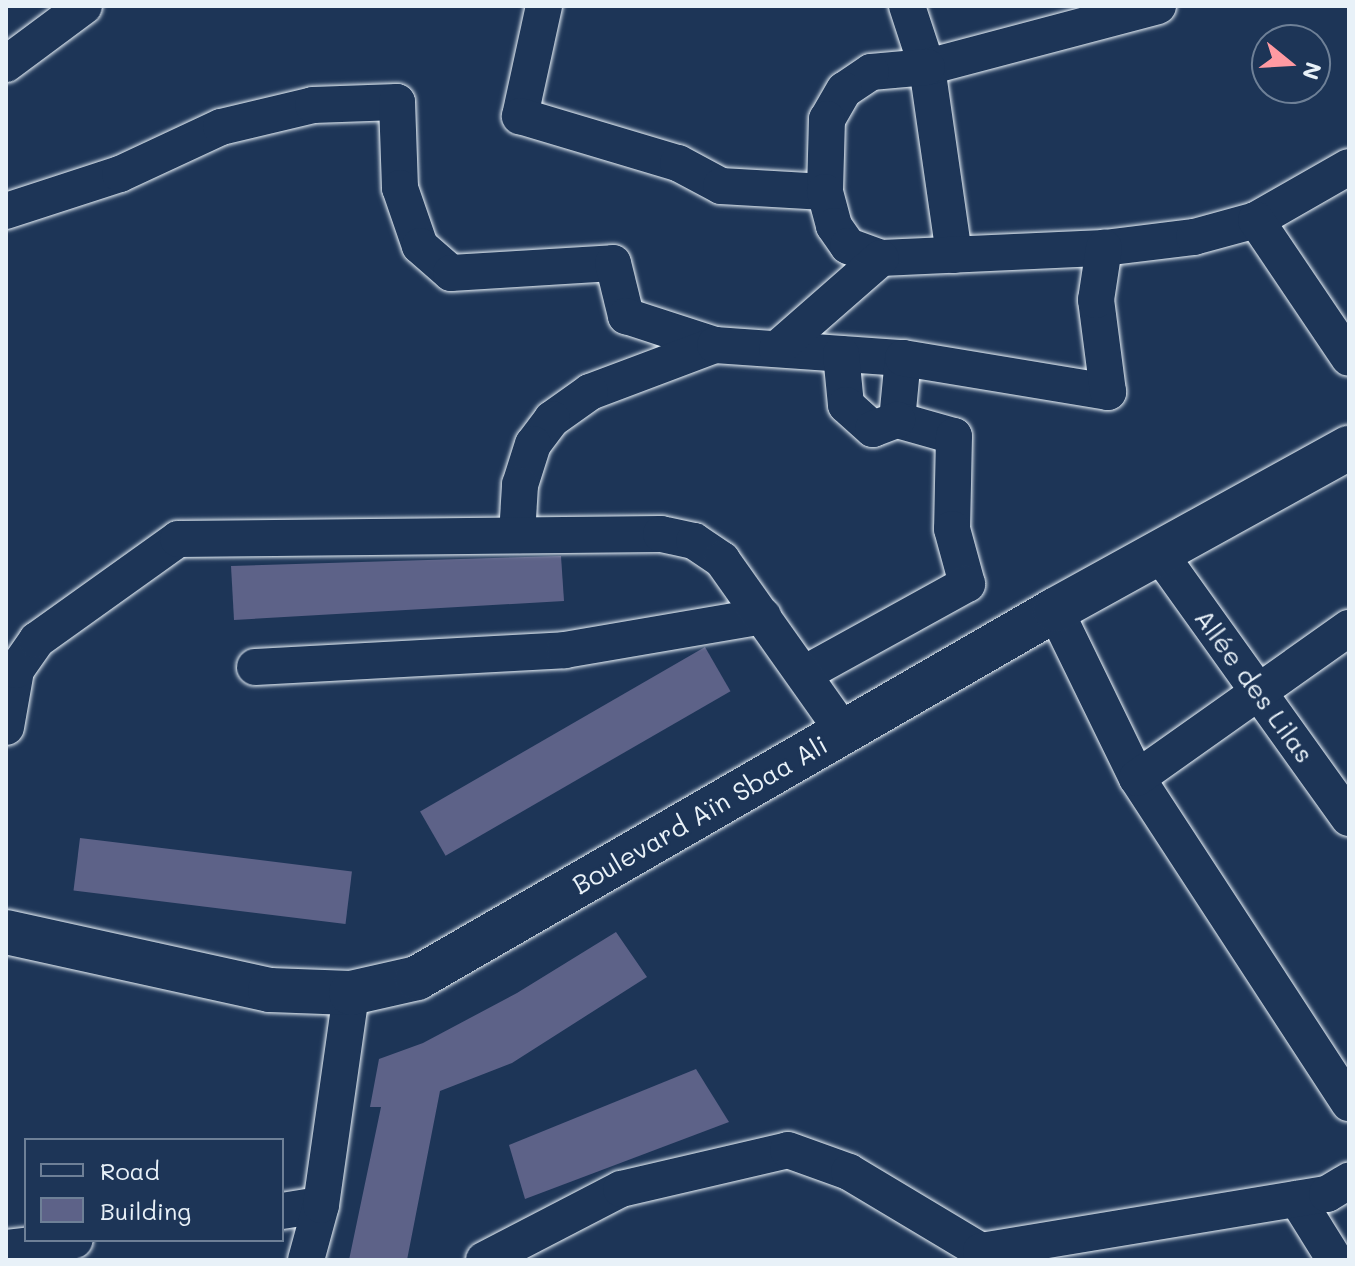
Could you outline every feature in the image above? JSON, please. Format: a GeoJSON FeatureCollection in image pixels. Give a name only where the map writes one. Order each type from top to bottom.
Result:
{"type":"FeatureCollection","features":[{"type":"Feature","properties":{"kind":"main road","name":"Boulevard Aïn Sbaa Ali"},"geometry":{"type":"LineString","coordinates":[[6,932],[270,990],[351,993],[417,978],[1055,610],[1349,448]]}},
{"type":"Feature","properties":{"kind":"street"},"geometry":{"type":"LineString","coordinates":[[6,64],[84,6]]}},
{"type":"Feature","properties":{"kind":"street"},"geometry":{"type":"LineString","coordinates":[[544,6],[520,116],[678,163],[721,186],[825,192]]}},
{"type":"Feature","properties":{"kind":"street"},"geometry":{"type":"LineString","coordinates":[[907,6],[927,67],[954,255]]}},
{"type":"Feature","properties":{"kind":"street"},"geometry":{"type":"LineString","coordinates":[[1158,6],[927,67],[871,72],[844,90],[827,119],[825,192],[834,226],[848,246],[881,258],[1104,248],[1194,237],[1256,220],[1349,167]]}},
{"type":"Feature","properties":{"kind":"street"},"geometry":{"type":"LineString","coordinates":[[6,211],[120,174],[221,127],[313,105],[397,102],[400,188],[420,246],[451,273],[613,263],[626,316],[715,345],[903,358],[1108,392],[1096,300],[1104,248]]}},
{"type":"Feature","properties":{"kind":"street"},"geometry":{"type":"LineString","coordinates":[[1256,220],[1349,358]]}},
{"type":"Feature","properties":{"kind":"street"},"geometry":{"type":"LineString","coordinates":[[777,349],[881,258]]}},
{"type":"Feature","properties":{"kind":"street"},"geometry":{"type":"LineString","coordinates":[[517,535],[520,485],[533,444],[552,419],[590,392],[715,345]]}},
{"type":"Feature","properties":{"kind":"street"},"geometry":{"type":"LineString","coordinates":[[804,674],[967,584],[952,529],[954,436],[897,420],[873,429],[846,405],[841,354]]}},
{"type":"Feature","properties":{"kind":"street"},"geometry":{"type":"LineString","coordinates":[[897,420],[903,358]]}},
{"type":"Feature","properties":{"kind":"street"},"geometry":{"type":"LineString","coordinates":[[6,727],[8,688],[37,640],[178,539],[661,534],[694,541],[722,560],[844,732]]}},
{"type":"Feature","properties":{"kind":"street","name":"Allée des Lilas"},"geometry":{"type":"LineString","coordinates":[[1159,553],[1349,818]]}},
{"type":"Feature","properties":{"kind":"street"},"geometry":{"type":"LineString","coordinates":[[1055,610],[1137,778],[1349,1103]]}},
{"type":"Feature","properties":{"kind":"street"},"geometry":{"type":"LineString","coordinates":[[255,667],[565,650],[763,616]]}},
{"type":"Feature","properties":{"kind":"street"},"geometry":{"type":"LineString","coordinates":[[1137,778],[1349,628]]}},
{"type":"Feature","properties":{"kind":"street"},"geometry":{"type":"LineString","coordinates":[[306,1260],[321,1205],[351,993]]}},
{"type":"Feature","properties":{"kind":"street"},"geometry":{"type":"LineString","coordinates":[[484,1260],[621,1189],[788,1150],[849,1172],[972,1257],[1327,1194],[1349,1181]]}},
{"type":"Feature","properties":{"kind":"street"},"geometry":{"type":"LineString","coordinates":[[1297,1199],[1335,1260]]}},
{"type":"Feature","properties":{"kind":"street"},"geometry":{"type":"LineString","coordinates":[[284,1211],[321,1205]]}},
{"type":"Feature","properties":{"kind":"street"},"geometry":{"type":"LineString","coordinates":[[6,1248],[58,1242]]}},
{"type":"Feature","properties":{"kind":"building"},"geometry":{"type":"Polygon","coordinates":[[[561,556],[564,601],[234,620],[231,566],[561,556]]]}},
{"type":"Feature","properties":{"kind":"building"},"geometry":{"type":"Polygon","coordinates":[[[705,647],[730,691],[446,856],[420,812],[705,647]]]}},
{"type":"Feature","properties":{"kind":"building"},"geometry":{"type":"Polygon","coordinates":[[[80,838],[352,871],[345,924],[74,891],[80,838]]]}},
{"type":"Feature","properties":{"kind":"building"},"geometry":{"type":"Polygon","coordinates":[[[616,932],[647,977],[512,1063],[440,1091],[407,1260],[349,1260],[381,1107],[370,1107],[379,1059],[423,1043],[517,993],[616,932]]]}},
{"type":"Feature","properties":{"kind":"building"},"geometry":{"type":"Polygon","coordinates":[[[696,1069],[729,1122],[525,1199],[509,1145],[696,1069]]]}}]}
